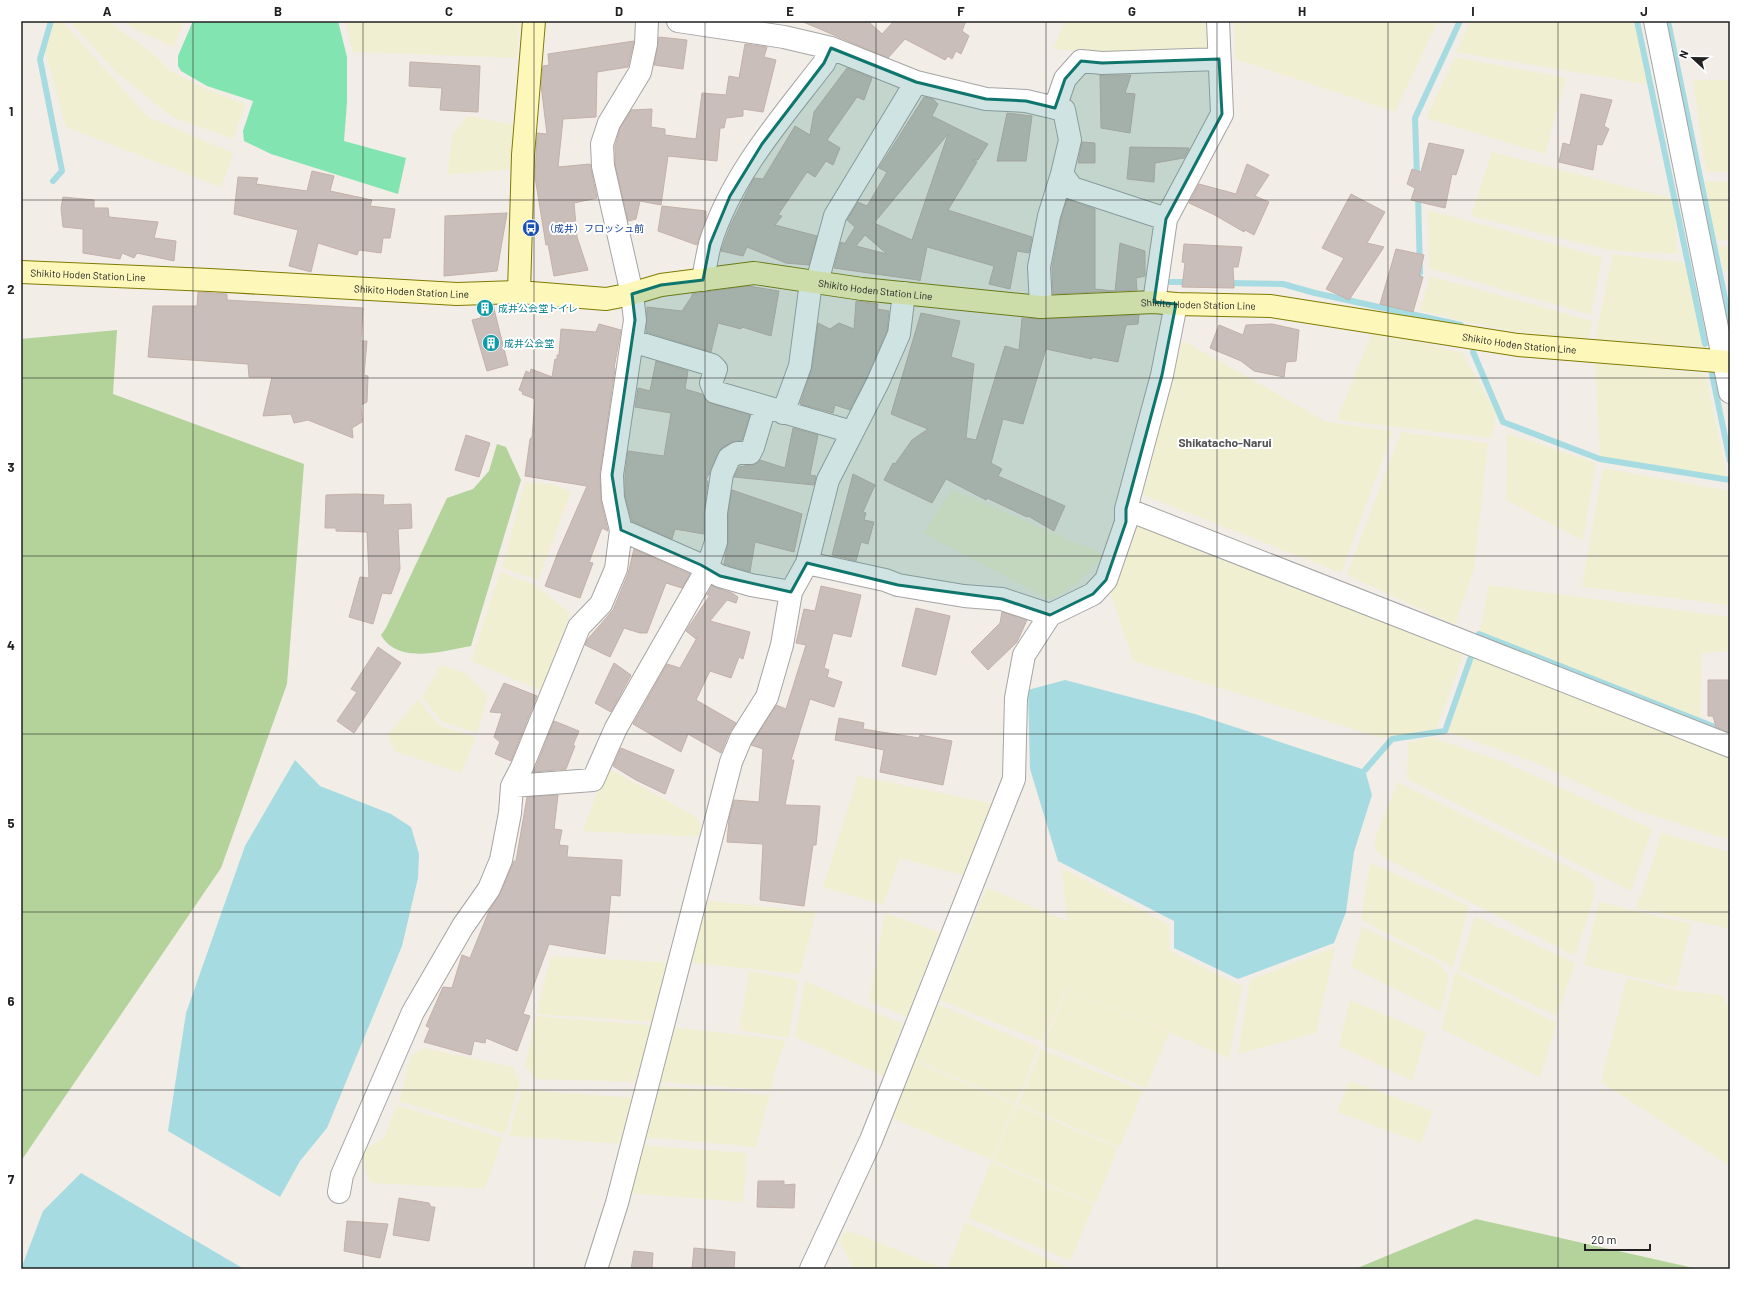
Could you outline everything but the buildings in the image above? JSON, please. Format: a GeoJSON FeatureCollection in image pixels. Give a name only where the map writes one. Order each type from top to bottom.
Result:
{"type":"FeatureCollection","features":[{"type":"Feature","properties":{"kind":"main road"},"geometry":{"type":"LineString","coordinates":[[518,292],[523,155],[534,21]]}},
{"type":"Feature","properties":{"kind":"main road","name":"Shikito Hoden Station Line"},"geometry":{"type":"LineString","coordinates":[[21,272],[218,280],[457,294],[518,292],[606,299],[661,286],[754,274],[904,293],[1041,307],[1154,302],[1176,304],[1271,306],[1518,345],[1727,362]]}},
{"type":"Feature","properties":{"kind":"street"},"geometry":{"type":"LineString","coordinates":[[339,1192],[342,1175],[413,1012],[463,926],[489,889],[501,860],[510,813],[512,786],[522,767],[578,627],[601,604],[616,569],[621,530],[613,498],[612,475],[635,320],[632,294],[603,166],[602,144],[609,123],[640,72],[646,44],[646,21]]}},
{"type":"Feature","properties":{"kind":"street"},"geometry":{"type":"LineString","coordinates":[[678,21],[784,37],[831,48],[916,82],[986,100],[1026,101],[1064,110],[1070,140],[1062,174],[1049,216],[1039,267],[1041,307]]}},
{"type":"Feature","properties":{"kind":"street"},"geometry":{"type":"LineString","coordinates":[[1154,302],[1166,219],[1222,114],[1218,21]]}},
{"type":"Feature","properties":{"kind":"street"},"geometry":{"type":"LineString","coordinates":[[1655,21],[1727,362],[1730,392]]}},
{"type":"Feature","properties":{"kind":"street"},"geometry":{"type":"LineString","coordinates":[[703,280],[710,244],[730,196],[762,144],[824,63],[831,48]]}},
{"type":"Feature","properties":{"kind":"street"},"geometry":{"type":"LineString","coordinates":[[1055,108],[1065,79],[1081,61],[1102,63],[1219,59]]}},
{"type":"Feature","properties":{"kind":"street"},"geometry":{"type":"LineString","coordinates":[[512,786],[593,780],[616,728],[707,569],[716,542],[716,513],[722,474],[729,458],[737,453],[750,453],[800,366],[814,282],[835,216],[916,82]]}},
{"type":"Feature","properties":{"kind":"street"},"geometry":{"type":"LineString","coordinates":[[1062,174],[1072,188],[1166,219]]}},
{"type":"Feature","properties":{"kind":"street"},"geometry":{"type":"LineString","coordinates":[[596,1269],[617,1203],[730,762],[742,738],[767,697],[782,645],[792,592],[807,563],[828,480],[878,382],[899,334],[904,293]]}},
{"type":"Feature","properties":{"kind":"street"},"geometry":{"type":"LineString","coordinates":[[811,1269],[871,1140],[1014,779],[1016,698],[1024,655],[1050,615],[1093,594],[1106,580],[1126,522],[1126,509],[1162,374],[1176,304]]}},
{"type":"Feature","properties":{"kind":"street"},"geometry":{"type":"LineString","coordinates":[[632,341],[712,365],[716,369],[712,383],[715,392],[852,432]]}},
{"type":"Feature","properties":{"kind":"street"},"geometry":{"type":"LineString","coordinates":[[1126,509],[1730,746]]}},
{"type":"Feature","properties":{"kind":"street"},"geometry":{"type":"LineString","coordinates":[[621,530],[701,564],[720,576],[751,585],[792,592]]}},
{"type":"Feature","properties":{"kind":"street"},"geometry":{"type":"LineString","coordinates":[[807,563],[885,580],[898,585],[964,596],[1002,599],[1050,615]]}},
{"type":"Feature","properties":{"kind":"highlighted area"},"geometry":{"type":"Polygon","coordinates":[[[831,48],[916,82],[986,99],[1026,101],[1055,108],[1065,79],[1081,61],[1102,63],[1219,59],[1222,114],[1166,219],[1154,302],[1176,304],[1162,375],[1126,509],[1126,522],[1106,580],[1093,594],[1050,615],[1002,599],[898,585],[807,563],[791,592],[720,576],[701,565],[621,530],[612,475],[635,320],[632,294],[661,285],[703,280],[710,244],[730,196],[762,144],[824,63],[831,48]]]}},
{"type":"Feature","properties":{"kind":"shaded area"},"geometry":{"type":"Polygon","coordinates":[[[54,21],[62,21],[148,117],[234,153],[221,187],[66,127],[45,51],[54,21]]]}},
{"type":"Feature","properties":{"kind":"shaded area"},"geometry":{"type":"Polygon","coordinates":[[[72,21],[108,21],[155,55],[169,70],[206,89],[246,104],[233,139],[172,117],[117,73],[73,25],[72,21]]]}},
{"type":"Feature","properties":{"kind":"shaded area"},"geometry":{"type":"Polygon","coordinates":[[[123,21],[184,21],[174,47],[136,30],[123,21]]]}},
{"type":"Feature","properties":{"kind":"shaded area"},"geometry":{"type":"Polygon","coordinates":[[[345,21],[520,21],[516,58],[353,52],[345,21]]]}},
{"type":"Feature","properties":{"kind":"shaded area"},"geometry":{"type":"Polygon","coordinates":[[[1065,21],[1211,21],[1213,59],[1053,49],[1065,21]]]}},
{"type":"Feature","properties":{"kind":"shaded area"},"geometry":{"type":"Polygon","coordinates":[[[1234,21],[1438,21],[1395,112],[1235,59],[1234,21]]]}},
{"type":"Feature","properties":{"kind":"shaded area"},"geometry":{"type":"Polygon","coordinates":[[[1470,21],[1639,21],[1647,84],[1456,52],[1470,21]]]}},
{"type":"Feature","properties":{"kind":"shaded area"},"geometry":{"type":"Polygon","coordinates":[[[1455,57],[1566,78],[1545,154],[1426,118],[1455,57]]]}},
{"type":"Feature","properties":{"kind":"shaded area"},"geometry":{"type":"Polygon","coordinates":[[[1693,80],[1730,80],[1730,172],[1706,172],[1693,80]]]}},
{"type":"Feature","properties":{"kind":"shaded area"},"geometry":{"type":"Polygon","coordinates":[[[467,116],[516,125],[512,169],[447,175],[453,134],[467,116]]]}},
{"type":"Feature","properties":{"kind":"shaded area"},"geometry":{"type":"Polygon","coordinates":[[[1492,152],[1674,199],[1677,254],[1608,250],[1471,216],[1492,152]]]}},
{"type":"Feature","properties":{"kind":"shaded area"},"geometry":{"type":"Polygon","coordinates":[[[1705,181],[1730,182],[1730,240],[1714,240],[1705,181]]]}},
{"type":"Feature","properties":{"kind":"shaded area"},"geometry":{"type":"Polygon","coordinates":[[[1428,210],[1602,257],[1591,315],[1429,268],[1428,210]]]}},
{"type":"Feature","properties":{"kind":"shaded area"},"geometry":{"type":"Polygon","coordinates":[[[1718,246],[1730,246],[1730,271],[1724,271],[1718,246]]]}},
{"type":"Feature","properties":{"kind":"shaded area"},"geometry":{"type":"Polygon","coordinates":[[[1613,254],[1686,263],[1704,347],[1595,340],[1613,254]]]}},
{"type":"Feature","properties":{"kind":"shaded area"},"geometry":{"type":"Polygon","coordinates":[[[1430,276],[1592,321],[1588,346],[1462,321],[1420,310],[1430,276]]]}},
{"type":"Feature","properties":{"kind":"shaded area"},"geometry":{"type":"Polygon","coordinates":[[[1373,330],[1462,353],[1496,412],[1492,438],[1337,420],[1373,330]]]}},
{"type":"Feature","properties":{"kind":"shaded area"},"geometry":{"type":"Polygon","coordinates":[[[1182,340],[1327,422],[1393,431],[1341,573],[1143,495],[1182,340]]]}},
{"type":"Feature","properties":{"kind":"shaded area"},"geometry":{"type":"Polygon","coordinates":[[[1595,362],[1705,374],[1728,480],[1600,459],[1595,362]]]}},
{"type":"Feature","properties":{"kind":"shaded area"},"geometry":{"type":"Polygon","coordinates":[[[1401,432],[1488,443],[1474,569],[1455,625],[1347,575],[1401,432]]]}},
{"type":"Feature","properties":{"kind":"shaded area"},"geometry":{"type":"Polygon","coordinates":[[[1507,433],[1596,463],[1583,541],[1506,500],[1507,433]]]}},
{"type":"Feature","properties":{"kind":"shaded area"},"geometry":{"type":"Polygon","coordinates":[[[1603,468],[1730,491],[1730,605],[1582,587],[1603,468]]]}},
{"type":"Feature","properties":{"kind":"shaded area"},"geometry":{"type":"Polygon","coordinates":[[[525,482],[553,484],[571,492],[538,580],[502,568],[525,482]]]}},
{"type":"Feature","properties":{"kind":"shaded area"},"geometry":{"type":"Polygon","coordinates":[[[952,489],[1105,555],[1074,586],[1050,600],[923,533],[952,489]]]}},
{"type":"Feature","properties":{"kind":"shaded area"},"geometry":{"type":"Polygon","coordinates":[[[1137,521],[1465,650],[1435,732],[1382,738],[1133,661],[1110,592],[1137,521]]]}},
{"type":"Feature","properties":{"kind":"shaded area"},"geometry":{"type":"Polygon","coordinates":[[[500,572],[534,584],[570,613],[544,692],[471,661],[500,572]]]}},
{"type":"Feature","properties":{"kind":"shaded area"},"geometry":{"type":"Polygon","coordinates":[[[1489,585],[1730,617],[1730,651],[1702,653],[1700,723],[1479,634],[1489,585]]]}},
{"type":"Feature","properties":{"kind":"shaded area"},"geometry":{"type":"Polygon","coordinates":[[[1472,656],[1730,756],[1730,840],[1636,810],[1534,762],[1445,731],[1472,656]]]}},
{"type":"Feature","properties":{"kind":"shaded area"},"geometry":{"type":"Polygon","coordinates":[[[441,665],[466,673],[488,696],[477,733],[442,722],[422,697],[441,665]]]}},
{"type":"Feature","properties":{"kind":"shaded area"},"geometry":{"type":"Polygon","coordinates":[[[418,699],[440,726],[476,737],[461,773],[394,751],[388,735],[418,699]]]}},
{"type":"Feature","properties":{"kind":"shaded area"},"geometry":{"type":"Polygon","coordinates":[[[1431,737],[1504,762],[1652,829],[1631,891],[1407,779],[1408,743],[1431,737]]]}},
{"type":"Feature","properties":{"kind":"shaded area"},"geometry":{"type":"Polygon","coordinates":[[[606,767],[696,817],[705,837],[583,831],[606,767]]]}},
{"type":"Feature","properties":{"kind":"shaded area"},"geometry":{"type":"Polygon","coordinates":[[[858,776],[995,804],[966,876],[900,858],[883,905],[823,887],[858,776]]]}},
{"type":"Feature","properties":{"kind":"shaded area"},"geometry":{"type":"Polygon","coordinates":[[[1398,782],[1579,872],[1590,879],[1594,885],[1594,897],[1575,956],[1383,857],[1375,849],[1375,838],[1398,782]]]}},
{"type":"Feature","properties":{"kind":"shaded area"},"geometry":{"type":"Polygon","coordinates":[[[1661,833],[1730,852],[1730,929],[1636,908],[1651,868],[1661,833]]]}},
{"type":"Feature","properties":{"kind":"shaded area"},"geometry":{"type":"Polygon","coordinates":[[[1370,863],[1469,906],[1453,967],[1361,920],[1370,863]]]}},
{"type":"Feature","properties":{"kind":"shaded area"},"geometry":{"type":"Polygon","coordinates":[[[1062,868],[1169,925],[1170,951],[1242,986],[1229,1058],[1066,988],[1043,1042],[940,1000],[987,888],[1067,921],[1062,868]]]}},
{"type":"Feature","properties":{"kind":"shaded area"},"geometry":{"type":"Polygon","coordinates":[[[701,900],[816,912],[800,974],[686,962],[701,900]]]}},
{"type":"Feature","properties":{"kind":"shaded area"},"geometry":{"type":"Polygon","coordinates":[[[1599,902],[1691,924],[1676,987],[1584,965],[1599,902]]]}},
{"type":"Feature","properties":{"kind":"shaded area"},"geometry":{"type":"Polygon","coordinates":[[[885,913],[941,933],[907,1017],[869,1001],[885,913]]]}},
{"type":"Feature","properties":{"kind":"shaded area"},"geometry":{"type":"Polygon","coordinates":[[[1475,916],[1575,963],[1557,1016],[1458,970],[1475,916]]]}},
{"type":"Feature","properties":{"kind":"shaded area"},"geometry":{"type":"Polygon","coordinates":[[[1362,927],[1438,963],[1448,974],[1447,987],[1441,1012],[1351,967],[1362,927]]]}},
{"type":"Feature","properties":{"kind":"shaded area"},"geometry":{"type":"Polygon","coordinates":[[[1335,947],[1316,1033],[1238,1054],[1250,980],[1335,947]]]}},
{"type":"Feature","properties":{"kind":"shaded area"},"geometry":{"type":"Polygon","coordinates":[[[551,956],[675,963],[658,1022],[536,1014],[551,956]]]}},
{"type":"Feature","properties":{"kind":"shaded area"},"geometry":{"type":"Polygon","coordinates":[[[749,971],[798,980],[789,1038],[739,1030],[749,971]]]}},
{"type":"Feature","properties":{"kind":"shaded area"},"geometry":{"type":"Polygon","coordinates":[[[1455,972],[1557,1023],[1540,1077],[1442,1029],[1455,972]]]}},
{"type":"Feature","properties":{"kind":"shaded area"},"geometry":{"type":"Polygon","coordinates":[[[1627,978],[1674,990],[1722,995],[1730,1010],[1730,1166],[1601,1082],[1627,978]]]}},
{"type":"Feature","properties":{"kind":"shaded area"},"geometry":{"type":"Polygon","coordinates":[[[805,981],[903,1024],[884,1076],[795,1037],[805,981]]]}},
{"type":"Feature","properties":{"kind":"shaded area"},"geometry":{"type":"Polygon","coordinates":[[[1067,989],[1169,1033],[1146,1088],[1044,1045],[1067,989]]]}},
{"type":"Feature","properties":{"kind":"shaded area"},"geometry":{"type":"Polygon","coordinates":[[[1350,1000],[1426,1032],[1413,1081],[1339,1046],[1350,1000]]]}},
{"type":"Feature","properties":{"kind":"shaded area"},"geometry":{"type":"Polygon","coordinates":[[[937,1004],[1039,1047],[1016,1103],[914,1060],[937,1004]]]}},
{"type":"Feature","properties":{"kind":"shaded area"},"geometry":{"type":"Polygon","coordinates":[[[536,1016],[658,1026],[643,1082],[536,1079],[525,1065],[536,1016]]]}},
{"type":"Feature","properties":{"kind":"shaded area"},"geometry":{"type":"Polygon","coordinates":[[[673,1027],[785,1040],[770,1090],[659,1082],[673,1027]]]}},
{"type":"Feature","properties":{"kind":"shaded area"},"geometry":{"type":"Polygon","coordinates":[[[424,1048],[513,1067],[520,1081],[505,1134],[399,1101],[411,1056],[424,1048]]]}},
{"type":"Feature","properties":{"kind":"shaded area"},"geometry":{"type":"Polygon","coordinates":[[[1041,1049],[1143,1091],[1120,1147],[1018,1104],[1041,1049]]]}},
{"type":"Feature","properties":{"kind":"shaded area"},"geometry":{"type":"Polygon","coordinates":[[[913,1061],[1015,1104],[992,1160],[890,1117],[913,1061]]]}},
{"type":"Feature","properties":{"kind":"shaded area"},"geometry":{"type":"Polygon","coordinates":[[[1349,1081],[1433,1111],[1421,1143],[1337,1112],[1349,1081]]]}},
{"type":"Feature","properties":{"kind":"shaded area"},"geometry":{"type":"Polygon","coordinates":[[[656,1086],[770,1095],[756,1147],[643,1137],[656,1086]]]}},
{"type":"Feature","properties":{"kind":"shaded area"},"geometry":{"type":"Polygon","coordinates":[[[521,1090],[637,1098],[623,1144],[509,1136],[521,1090]]]}},
{"type":"Feature","properties":{"kind":"shaded area"},"geometry":{"type":"Polygon","coordinates":[[[397,1105],[503,1138],[485,1189],[370,1183],[361,1151],[384,1138],[397,1105]]]}},
{"type":"Feature","properties":{"kind":"shaded area"},"geometry":{"type":"Polygon","coordinates":[[[1016,1105],[1118,1148],[1095,1204],[993,1161],[1016,1105]]]}},
{"type":"Feature","properties":{"kind":"shaded area"},"geometry":{"type":"Polygon","coordinates":[[[638,1145],[747,1153],[743,1202],[628,1193],[638,1145]]]}},
{"type":"Feature","properties":{"kind":"shaded area"},"geometry":{"type":"Polygon","coordinates":[[[991,1162],[1094,1205],[1070,1261],[968,1218],[991,1162]]]}},
{"type":"Feature","properties":{"kind":"shaded area"},"geometry":{"type":"Polygon","coordinates":[[[965,1222],[1068,1268],[1068,1269],[947,1269],[965,1222]]]}},
{"type":"Feature","properties":{"kind":"shaded area"},"geometry":{"type":"Polygon","coordinates":[[[847,1230],[940,1267],[939,1269],[854,1269],[839,1241],[847,1230]]]}},
{"type":"Feature","properties":{"kind":"green space"},"geometry":{"type":"Polygon","coordinates":[[[193,21],[338,21],[347,57],[347,102],[344,141],[406,158],[398,194],[271,154],[244,141],[243,131],[253,101],[207,86],[181,71],[178,66],[178,56],[193,21]]]}},
{"type":"Feature","properties":{"kind":"green space"},"geometry":{"type":"Polygon","coordinates":[[[117,330],[113,394],[304,464],[287,684],[221,868],[21,1161],[21,339],[117,330]]]}},
{"type":"Feature","properties":{"kind":"green space"},"geometry":{"type":"Polygon","coordinates":[[[497,444],[506,447],[521,480],[471,646],[448,651],[422,654],[398,650],[389,644],[381,635],[386,628],[447,498],[473,489],[489,471],[497,444]]]}},
{"type":"Feature","properties":{"kind":"green space"},"geometry":{"type":"Polygon","coordinates":[[[1476,1219],[1698,1269],[1355,1269],[1476,1219]]]}},
{"type":"Feature","properties":{"kind":"water"},"geometry":{"type":"Polygon","coordinates":[[[1065,680],[1195,714],[1365,770],[1372,795],[1354,852],[1346,912],[1334,943],[1238,979],[1174,948],[1174,921],[1058,861],[1030,769],[1028,690],[1065,680]]]}},
{"type":"Feature","properties":{"kind":"water"},"geometry":{"type":"Polygon","coordinates":[[[295,760],[320,786],[391,814],[411,827],[419,854],[418,878],[402,946],[327,1128],[300,1161],[280,1197],[168,1131],[186,1013],[245,846],[295,760]]]}},
{"type":"Feature","properties":{"kind":"water"},"geometry":{"type":"Polygon","coordinates":[[[81,1173],[244,1269],[21,1269],[43,1211],[81,1173]]]}},
{"type":"Feature","properties":{"kind":"waterway"},"geometry":{"type":"LineString","coordinates":[[51,21],[40,59],[62,171],[53,181]]}},
{"type":"Feature","properties":{"kind":"waterway"},"geometry":{"type":"LineString","coordinates":[[1417,177],[1415,118],[1460,21]]}},
{"type":"Feature","properties":{"kind":"waterway"},"geometry":{"type":"LineString","coordinates":[[1637,21],[1705,344]]}},
{"type":"Feature","properties":{"kind":"waterway"},"geometry":{"type":"LineString","coordinates":[[1668,21],[1730,323]]}},
{"type":"Feature","properties":{"kind":"waterway"},"geometry":{"type":"LineString","coordinates":[[1414,281],[1420,273],[1418,194]]}},
{"type":"Feature","properties":{"kind":"waterway"},"geometry":{"type":"LineString","coordinates":[[1171,282],[1191,282]]}},
{"type":"Feature","properties":{"kind":"waterway"},"geometry":{"type":"LineString","coordinates":[[1226,283],[1283,284],[1315,293],[1461,325],[1463,329]]}},
{"type":"Feature","properties":{"kind":"waterway"},"geometry":{"type":"LineString","coordinates":[[1473,352],[1503,422],[1600,459],[1730,480]]}},
{"type":"Feature","properties":{"kind":"waterway"},"geometry":{"type":"LineString","coordinates":[[1712,374],[1730,461]]}},
{"type":"Feature","properties":{"kind":"waterway"},"geometry":{"type":"LineString","coordinates":[[1365,770],[1392,739],[1445,731],[1479,634],[1730,733]]}},
{"type":"Feature","properties":{"kind":"place","name":"（成井）フロッシュ前"},"geometry":{"type":"Point","coordinates":[531,228]}},
{"type":"Feature","properties":{"kind":"place","name":"成井公会堂トイレ"},"geometry":{"type":"Point","coordinates":[485,308]}},
{"type":"Feature","properties":{"kind":"place","name":"成井公会堂"},"geometry":{"type":"Point","coordinates":[491,343]}},
{"type":"Feature","properties":{"kind":"district","name":"Shikatacho-Narui"},"geometry":{"type":"Point","coordinates":[1225,442]}}]}
